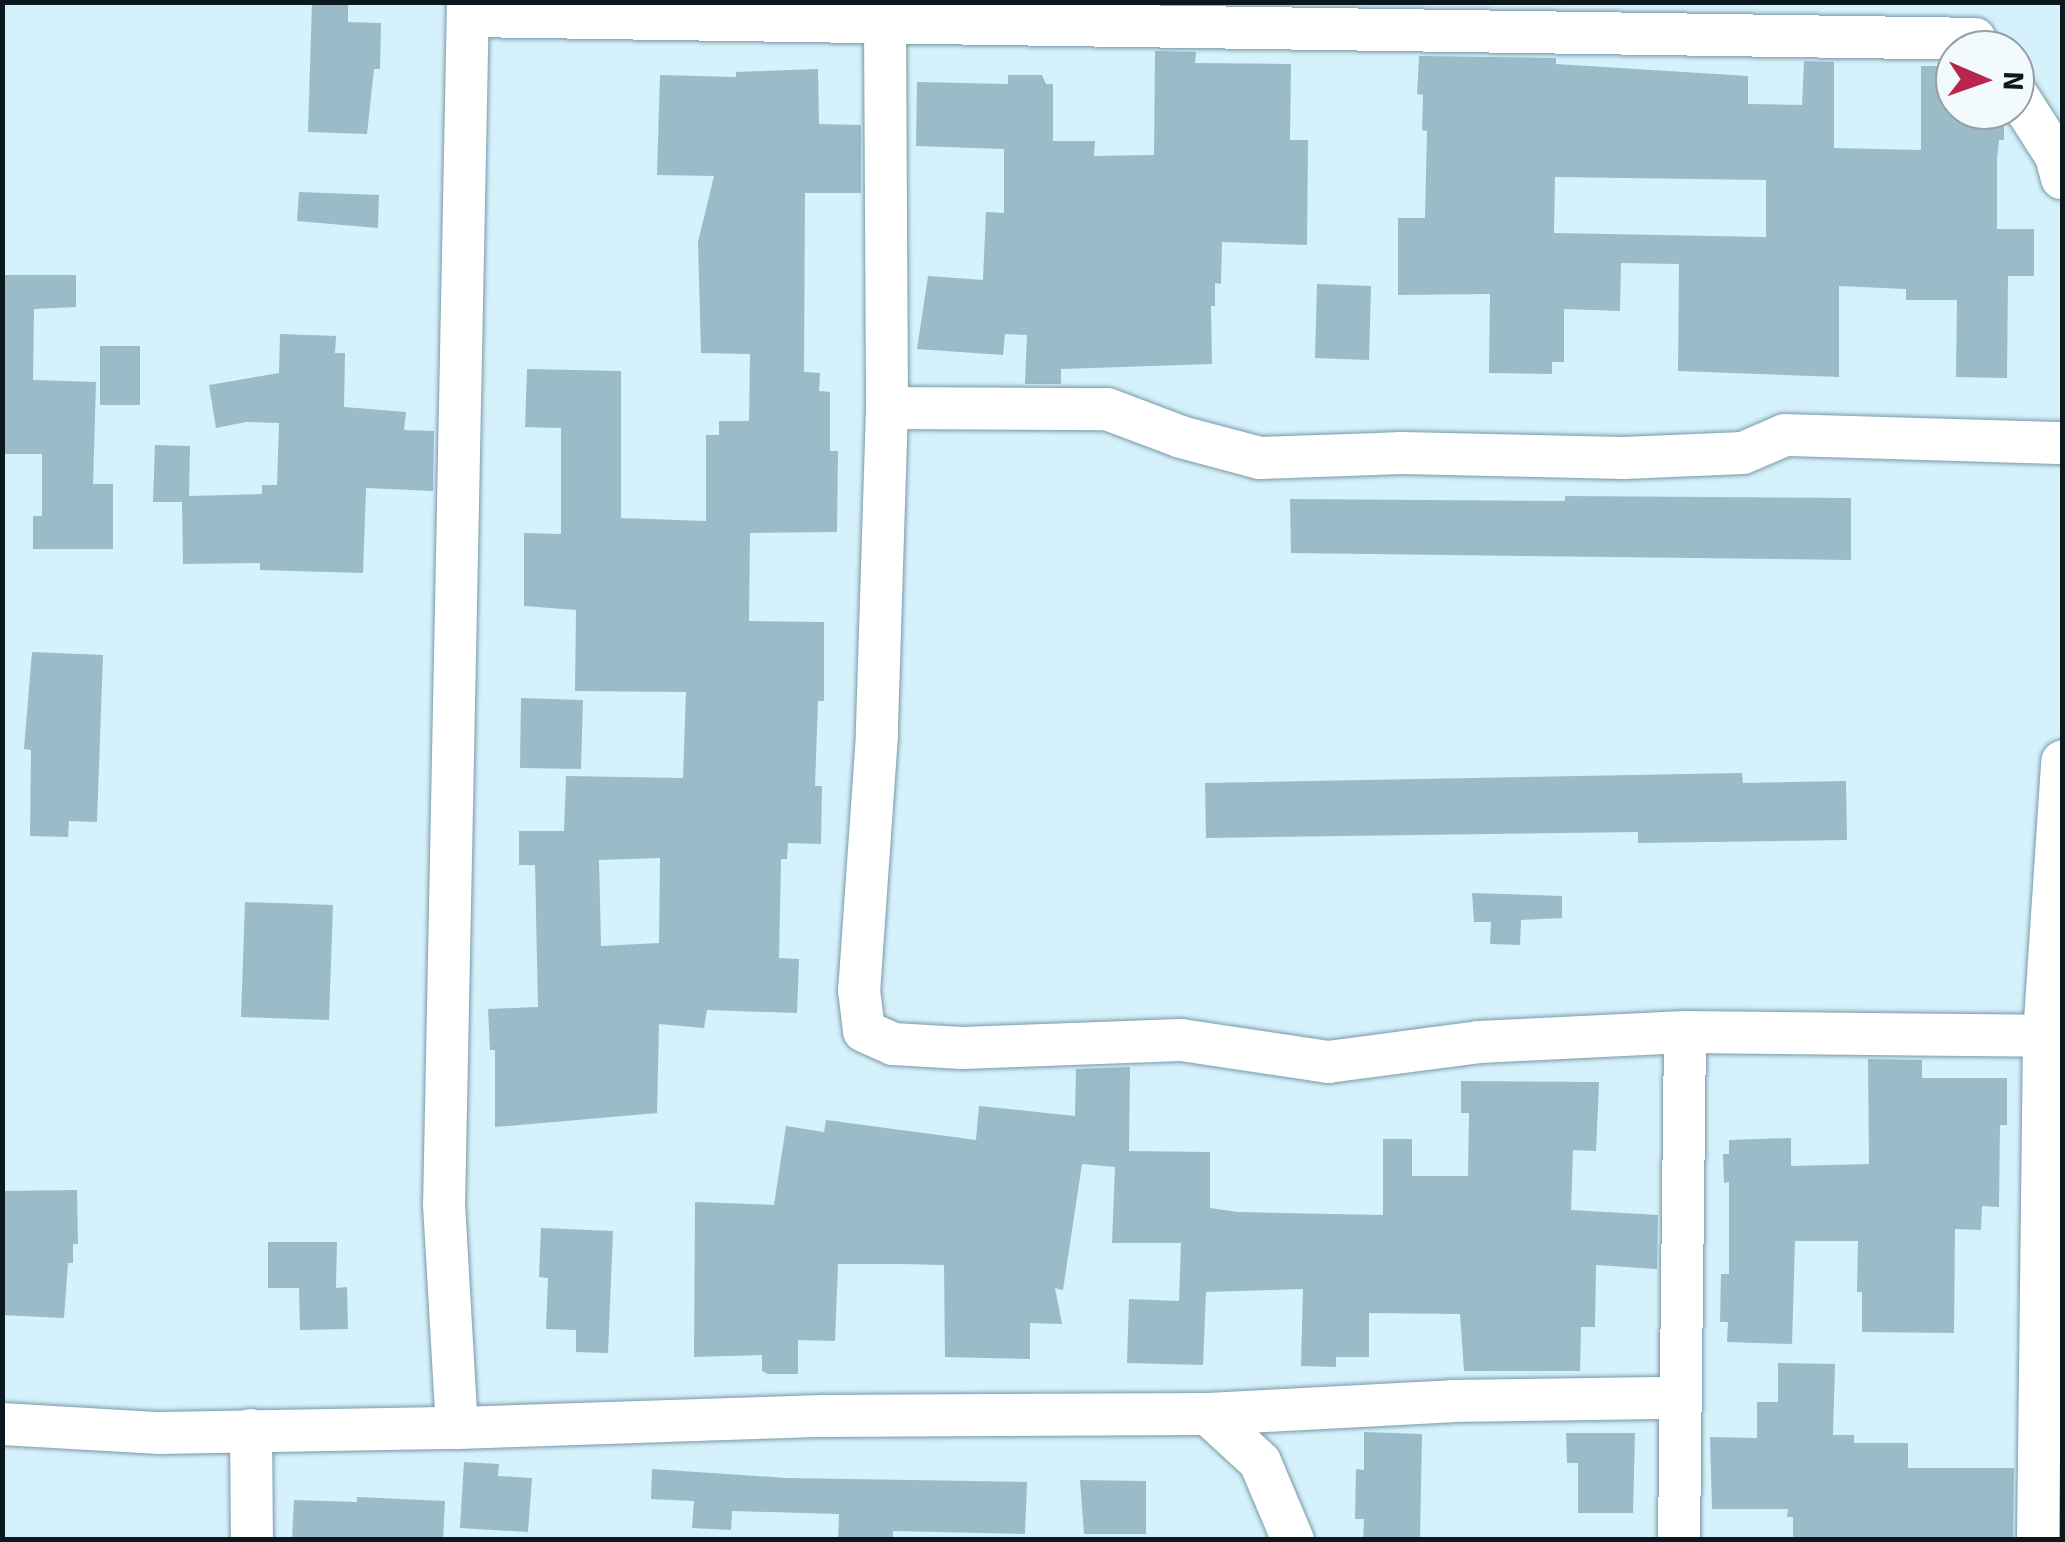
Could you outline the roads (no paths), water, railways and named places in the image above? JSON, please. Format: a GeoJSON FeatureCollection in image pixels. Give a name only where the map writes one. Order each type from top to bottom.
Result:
{"type":"FeatureCollection","features":[{"type":"Feature","properties":{"kind":"street"},"geometry":{"type":"LineString","coordinates":[[1934,2],[1942,18],[1959,30]]}},
{"type":"Feature","properties":{"kind":"street"},"geometry":{"type":"LineString","coordinates":[[457,1428],[444,1204],[468,10],[885,22],[1119,14],[1518,17],[1935,41]]}},
{"type":"Feature","properties":{"kind":"street"},"geometry":{"type":"LineString","coordinates":[[885,22],[887,408],[877,735],[859,990],[864,1031],[893,1044],[962,1048],[1181,1040],[1328,1062],[1480,1042],[1685,1032],[2044,1036]]}},
{"type":"Feature","properties":{"kind":"street"},"geometry":{"type":"LineString","coordinates":[[2035,123],[2056,156],[2062,178]]}},
{"type":"Feature","properties":{"kind":"street"},"geometry":{"type":"LineString","coordinates":[[887,408],[1106,409],[1182,437],[1260,458],[1402,453],[1624,458],[1743,453],[1785,435],[2062,443]]}},
{"type":"Feature","properties":{"kind":"street"},"geometry":{"type":"LineString","coordinates":[[2038,1540],[2044,1036],[2062,828],[2062,762]]}},
{"type":"Feature","properties":{"kind":"street"},"geometry":{"type":"LineString","coordinates":[[1680,1540],[1678,1398],[1685,1032]]}},
{"type":"Feature","properties":{"kind":"street"},"geometry":{"type":"LineString","coordinates":[[2,1424],[160,1432],[457,1428],[823,1416],[1208,1414],[1452,1401],[1678,1398]]}},
{"type":"Feature","properties":{"kind":"street"},"geometry":{"type":"LineString","coordinates":[[1208,1414],[1260,1462],[1293,1540]]}},
{"type":"Feature","properties":{"kind":"street"},"geometry":{"type":"LineString","coordinates":[[251,1430],[252,1540]]}}]}
